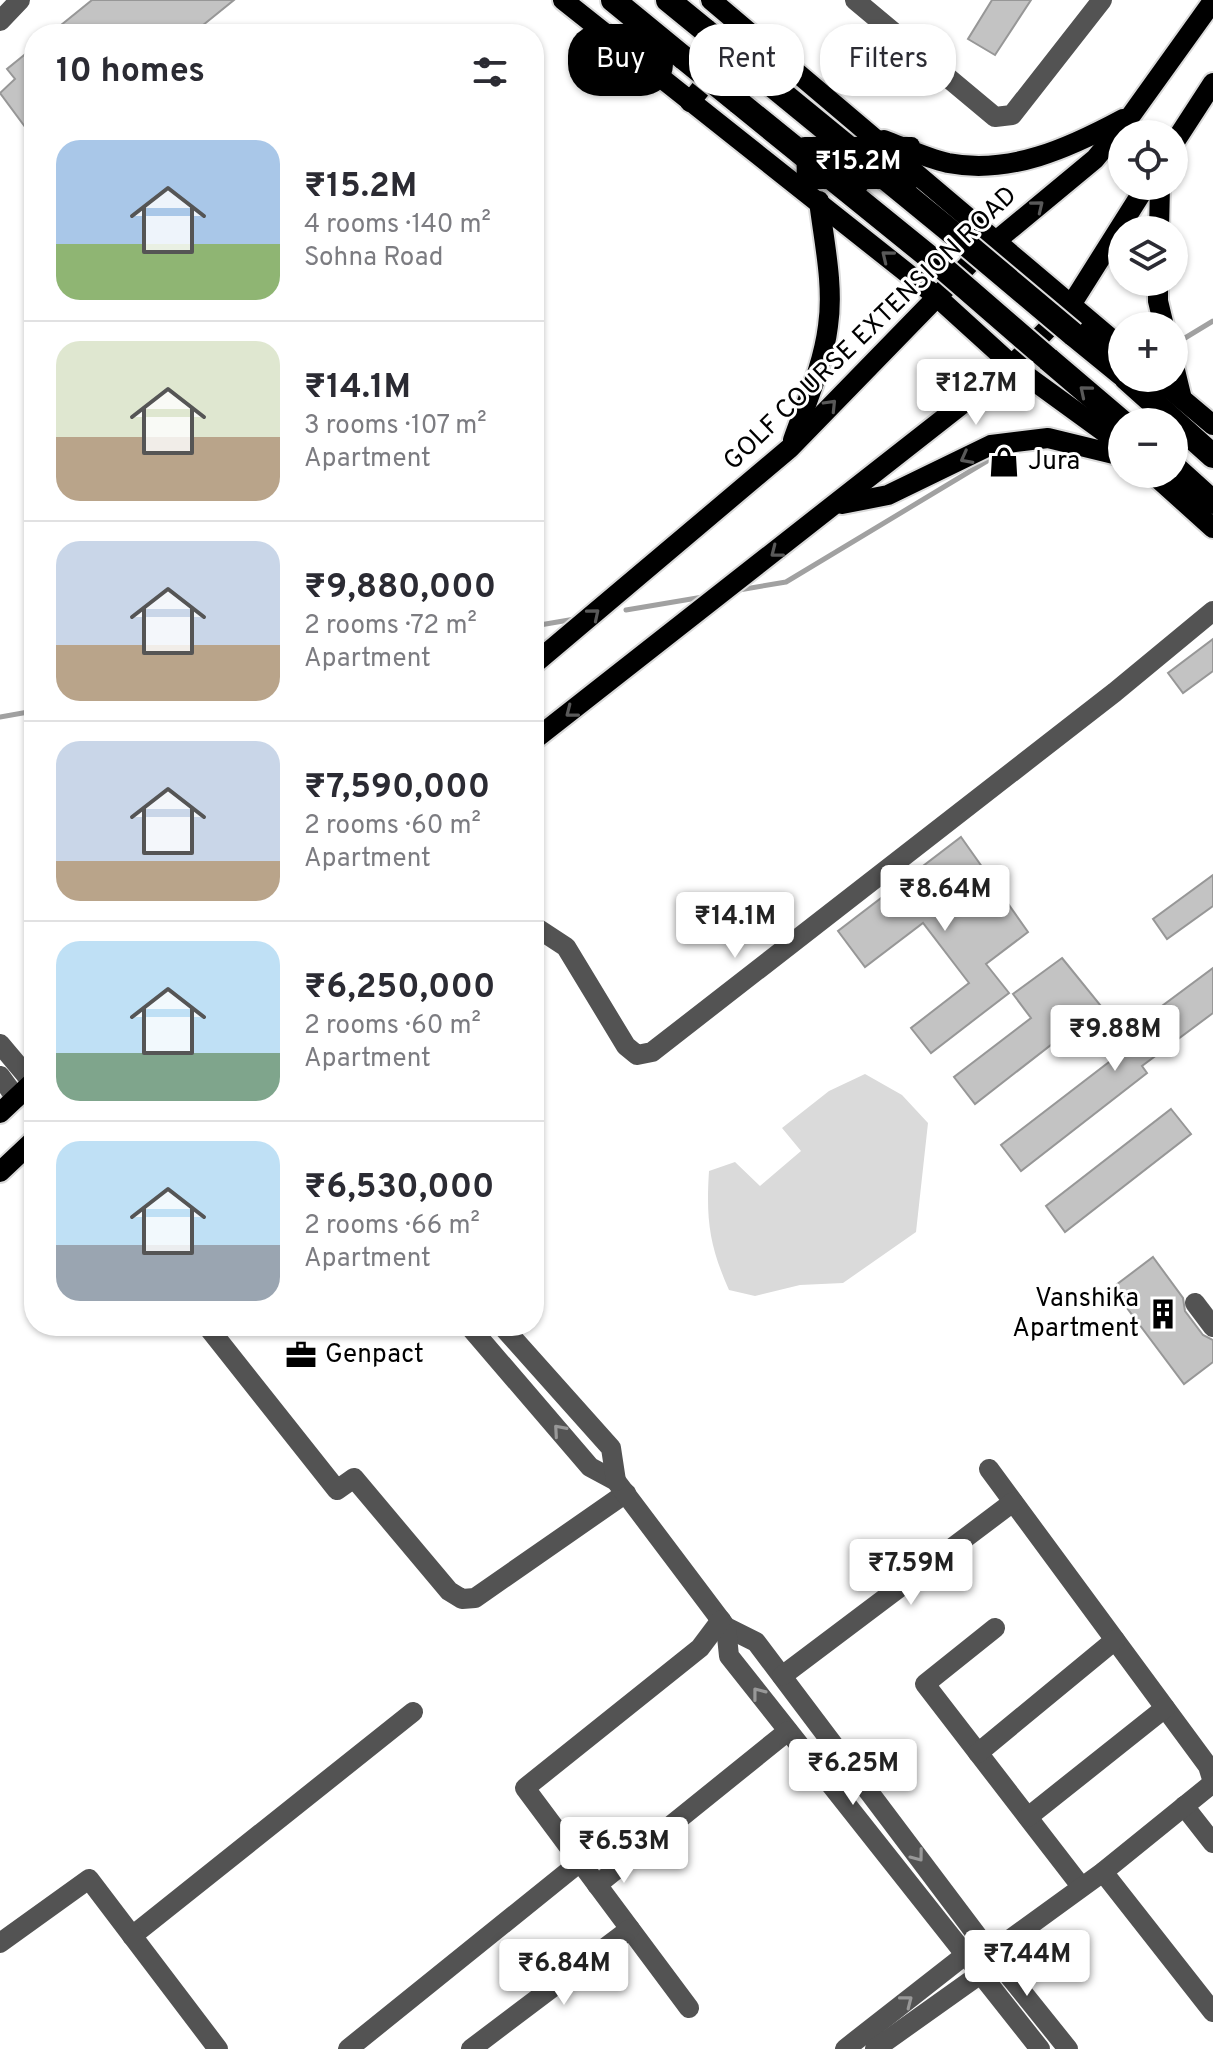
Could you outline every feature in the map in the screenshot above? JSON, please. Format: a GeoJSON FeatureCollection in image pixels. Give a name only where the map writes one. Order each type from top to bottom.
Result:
{"type":"FeatureCollection","features":[{"type":"Feature","properties":{"kind":"highway"},"geometry":{"type":"LineString","coordinates":[[613,0],[944,269],[1108,410]]}},
{"type":"Feature","properties":{"kind":"highway"},"geometry":{"type":"LineString","coordinates":[[668,0],[1108,363]]}},
{"type":"Feature","properties":{"kind":"highway"},"geometry":{"type":"LineString","coordinates":[[1142,392],[1213,456]]}},
{"type":"Feature","properties":{"kind":"highway"},"geometry":{"type":"LineString","coordinates":[[1188,480],[1213,502]]}},
{"type":"Feature","properties":{"kind":"main road"},"geometry":{"type":"LineString","coordinates":[[563,0],[936,296],[1012,365],[1108,435]]}},
{"type":"Feature","properties":{"kind":"main road"},"geometry":{"type":"LineString","coordinates":[[711,0],[740,24]]}},
{"type":"Feature","properties":{"kind":"main road","name":"GOLF COURSE EXTENSION ROAD"},"geometry":{"type":"LineString","coordinates":[[544,656],[790,448],[936,296],[995,241],[1095,159],[1132,114],[1213,1]]}},
{"type":"Feature","properties":{"kind":"main road"},"geometry":{"type":"LineString","coordinates":[[804,79],[1108,336]]}},
{"type":"Feature","properties":{"kind":"main road"},"geometry":{"type":"LineString","coordinates":[[1188,121],[1213,83]]}},
{"type":"Feature","properties":{"kind":"main road"},"geometry":{"type":"LineString","coordinates":[[690,102],[695,96]]}},
{"type":"Feature","properties":{"kind":"main road"},"geometry":{"type":"LineString","coordinates":[[869,135],[945,162],[977,167],[1067,149],[1132,114]]}},
{"type":"Feature","properties":{"kind":"main road"},"geometry":{"type":"LineString","coordinates":[[544,732],[1012,365],[1071,305],[1137,200]]}},
{"type":"Feature","properties":{"kind":"main road"},"geometry":{"type":"LineString","coordinates":[[790,448],[822,359],[829,324],[829,293],[819,201]]}},
{"type":"Feature","properties":{"kind":"main road"},"geometry":{"type":"LineString","coordinates":[[1174,392],[1213,425]]}},
{"type":"Feature","properties":{"kind":"main road"},"geometry":{"type":"LineString","coordinates":[[1180,392],[1182,399]]}},
{"type":"Feature","properties":{"kind":"main road"},"geometry":{"type":"LineString","coordinates":[[838,504],[888,495],[991,445],[1048,438],[1108,453]]}},
{"type":"Feature","properties":{"kind":"main road"},"geometry":{"type":"LineString","coordinates":[[1169,488],[1213,528]]}},
{"type":"Feature","properties":{"kind":"main road"},"geometry":{"type":"LineString","coordinates":[[0,1113],[24,1090]]}},
{"type":"Feature","properties":{"kind":"main road"},"geometry":{"type":"LineString","coordinates":[[0,1172],[24,1149]]}},
{"type":"Feature","properties":{"kind":"street"},"geometry":{"type":"LineString","coordinates":[[0,21],[20,0]]}},
{"type":"Feature","properties":{"kind":"street"},"geometry":{"type":"LineString","coordinates":[[855,0],[995,117],[1004,118],[1012,115],[1102,0]]}},
{"type":"Feature","properties":{"kind":"street"},"geometry":{"type":"LineString","coordinates":[[544,933],[566,947],[626,1046],[637,1055],[652,1052],[1115,692],[1213,611]]}},
{"type":"Feature","properties":{"kind":"street"},"geometry":{"type":"LineString","coordinates":[[0,1044],[24,1072]]}},
{"type":"Feature","properties":{"kind":"street"},"geometry":{"type":"LineString","coordinates":[[0,1076],[16,1098]]}},
{"type":"Feature","properties":{"kind":"street"},"geometry":{"type":"LineString","coordinates":[[1195,1303],[1213,1327]]}},
{"type":"Feature","properties":{"kind":"street"},"geometry":{"type":"LineString","coordinates":[[215,1336],[337,1490],[354,1478],[449,1591],[462,1599],[475,1598],[621,1487]]}},
{"type":"Feature","properties":{"kind":"street"},"geometry":{"type":"LineString","coordinates":[[478,1336],[590,1467],[621,1487],[723,1624],[756,1642],[982,1942],[1003,1952],[1068,2049]]}},
{"type":"Feature","properties":{"kind":"street"},"geometry":{"type":"LineString","coordinates":[[511,1336],[611,1448],[621,1487]]}},
{"type":"Feature","properties":{"kind":"street"},"geometry":{"type":"LineString","coordinates":[[880,2047],[980,1975],[1080,1885],[1103,1872],[1213,1782],[1208,1766],[989,1469]]}},
{"type":"Feature","properties":{"kind":"street"},"geometry":{"type":"LineString","coordinates":[[782,1676],[1013,1502]]}},
{"type":"Feature","properties":{"kind":"street"},"geometry":{"type":"LineString","coordinates":[[723,1624],[729,1656],[1040,2049]]}},
{"type":"Feature","properties":{"kind":"street"},"geometry":{"type":"LineString","coordinates":[[689,2008],[525,1788],[692,1655],[723,1624]]}},
{"type":"Feature","properties":{"kind":"street"},"geometry":{"type":"LineString","coordinates":[[995,1628],[925,1684],[1080,1885]]}},
{"type":"Feature","properties":{"kind":"street"},"geometry":{"type":"LineString","coordinates":[[978,1753],[1115,1640]]}},
{"type":"Feature","properties":{"kind":"street"},"geometry":{"type":"LineString","coordinates":[[1028,1817],[1165,1708]]}},
{"type":"Feature","properties":{"kind":"street"},"geometry":{"type":"LineString","coordinates":[[132,1936],[413,1712]]}},
{"type":"Feature","properties":{"kind":"street"},"geometry":{"type":"LineString","coordinates":[[597,1885],[788,1731]]}},
{"type":"Feature","properties":{"kind":"street"},"geometry":{"type":"LineString","coordinates":[[1184,1806],[1213,1843]]}},
{"type":"Feature","properties":{"kind":"street"},"geometry":{"type":"LineString","coordinates":[[348,2049],[580,1862]]}},
{"type":"Feature","properties":{"kind":"street"},"geometry":{"type":"LineString","coordinates":[[1103,1872],[1206,1987],[1213,2012]]}},
{"type":"Feature","properties":{"kind":"street"},"geometry":{"type":"LineString","coordinates":[[0,1943],[89,1879],[218,2049]]}},
{"type":"Feature","properties":{"kind":"street"},"geometry":{"type":"LineString","coordinates":[[471,2049],[630,1929]]}},
{"type":"Feature","properties":{"kind":"street"},"geometry":{"type":"LineString","coordinates":[[845,2049],[982,1942]]}},
{"type":"Feature","properties":{"kind":"shaded area"},"geometry":{"type":"Polygon","coordinates":[[[865,1074],[902,1095],[928,1123],[916,1232],[843,1283],[800,1285],[755,1296],[729,1290],[710,1232],[709,1171],[735,1162],[760,1186],[801,1151],[782,1128],[829,1091],[865,1074]]]}},
{"type":"Feature","properties":{"kind":"building"},"geometry":{"type":"Polygon","coordinates":[[[92,0],[234,0],[204,24],[62,24],[92,0]]]}},
{"type":"Feature","properties":{"kind":"building"},"geometry":{"type":"Polygon","coordinates":[[[992,0],[1031,0],[995,55],[968,39],[992,0]]]}},
{"type":"Feature","properties":{"kind":"building"},"geometry":{"type":"Polygon","coordinates":[[[24,55],[24,125],[0,93],[15,79],[7,69],[24,55]]]}},
{"type":"Feature","properties":{"kind":"building"},"geometry":{"type":"Polygon","coordinates":[[[1213,639],[1213,671],[1183,693],[1168,673],[1213,639]]]}},
{"type":"Feature","properties":{"kind":"building"},"geometry":{"type":"Polygon","coordinates":[[[961,837],[1028,932],[986,964],[1009,993],[931,1053],[911,1028],[969,983],[923,923],[865,967],[838,931],[961,837]]]}},
{"type":"Feature","properties":{"kind":"building"},"geometry":{"type":"Polygon","coordinates":[[[1213,875],[1213,906],[1167,939],[1153,919],[1213,875]]]}},
{"type":"Feature","properties":{"kind":"building"},"geometry":{"type":"Polygon","coordinates":[[[1062,958],[1101,1006],[975,1104],[954,1077],[1031,1018],[1013,994],[1062,958]]]}},
{"type":"Feature","properties":{"kind":"building"},"geometry":{"type":"Polygon","coordinates":[[[1213,968],[1213,1013],[1142,1066],[1147,1073],[1021,1171],[1001,1145],[1135,1042],[1127,1032],[1213,968]]]}},
{"type":"Feature","properties":{"kind":"building"},"geometry":{"type":"Polygon","coordinates":[[[1171,1109],[1191,1134],[1065,1232],[1046,1206],[1171,1109]]]}},
{"type":"Feature","properties":{"kind":"building","name":"Vanshika Apartment"},"geometry":{"type":"Polygon","coordinates":[[[1153,1257],[1183,1298],[1185,1311],[1203,1335],[1213,1340],[1213,1362],[1184,1384],[1112,1288],[1153,1257]]]}},
{"type":"Feature","properties":{"kind":"waterway"},"geometry":{"type":"LineString","coordinates":[[1188,336],[1213,321]]}},
{"type":"Feature","properties":{"kind":"waterway"},"geometry":{"type":"LineString","coordinates":[[739,590],[786,582],[987,461]]}},
{"type":"Feature","properties":{"kind":"waterway"},"geometry":{"type":"LineString","coordinates":[[626,610],[703,597]]}},
{"type":"Feature","properties":{"kind":"waterway"},"geometry":{"type":"LineString","coordinates":[[544,624],[575,619]]}},
{"type":"Feature","properties":{"kind":"waterway"},"geometry":{"type":"LineString","coordinates":[[0,717],[24,713]]}},
{"type":"Feature","properties":{"kind":"place","name":"Jura"},"geometry":{"type":"Point","coordinates":[1004,462]}},
{"type":"Feature","properties":{"kind":"place","name":"Vanshika Apartment"},"geometry":{"type":"Point","coordinates":[1163,1314]}},
{"type":"Feature","properties":{"kind":"place","name":"Genpact"},"geometry":{"type":"Point","coordinates":[301,1355]}}]}
